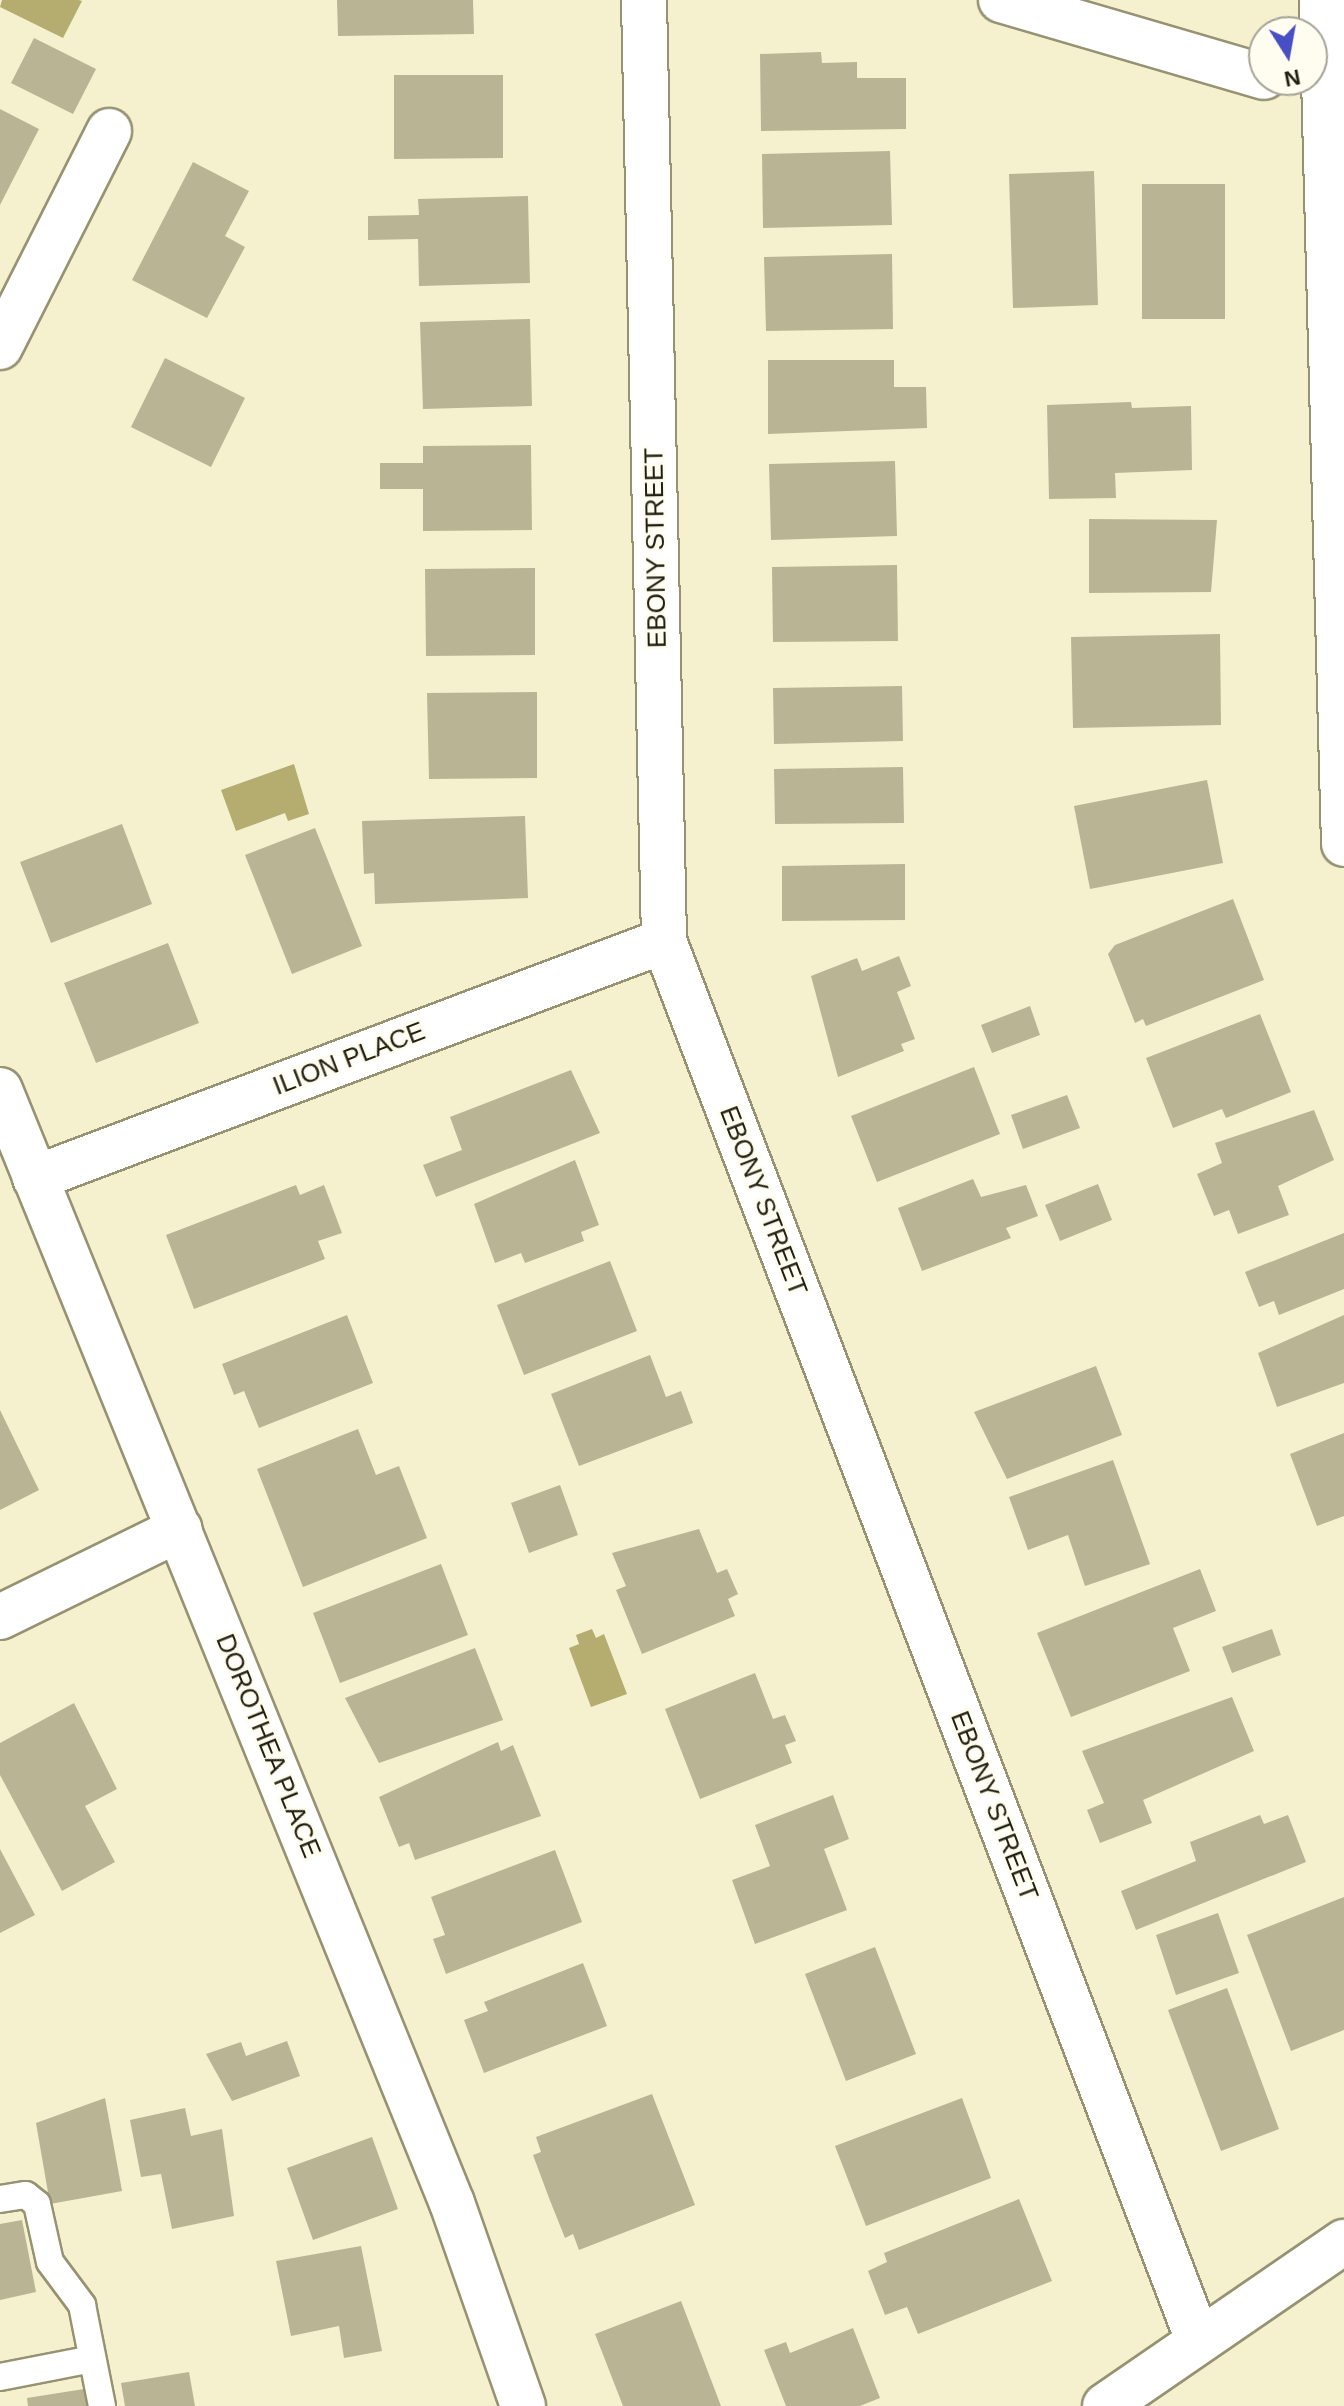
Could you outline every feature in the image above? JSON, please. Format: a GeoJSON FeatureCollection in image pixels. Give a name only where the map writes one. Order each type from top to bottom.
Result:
{"type":"FeatureCollection","features":[{"type":"Feature","properties":{"kind":"street","name":"EBONY STREET"},"geometry":{"type":"LineString","coordinates":[[644,0],[664,941],[1198,2340]]}},
{"type":"Feature","properties":{"kind":"street"},"geometry":{"type":"LineString","coordinates":[[1001,0],[1248,72]]}},
{"type":"Feature","properties":{"kind":"street"},"geometry":{"type":"LineString","coordinates":[[1322,0],[1335,97],[1344,844]]}},
{"type":"Feature","properties":{"kind":"street"},"geometry":{"type":"LineString","coordinates":[[0,347],[109,131]]}},
{"type":"Feature","properties":{"kind":"street","name":"ILION PLACE"},"geometry":{"type":"LineString","coordinates":[[35,1178],[664,941]]}},
{"type":"Feature","properties":{"kind":"street","name":"DOROTHEA PLACE"},"geometry":{"type":"LineString","coordinates":[[0,1090],[452,2203],[523,2406]]}},
{"type":"Feature","properties":{"kind":"street"},"geometry":{"type":"LineString","coordinates":[[0,1617],[180,1529]]}},
{"type":"Feature","properties":{"kind":"street"},"geometry":{"type":"LineString","coordinates":[[1105,2406],[1344,2242]]}},
{"type":"Feature","properties":{"kind":"lane"},"geometry":{"type":"LineString","coordinates":[[0,2199],[26,2195],[37,2204],[50,2262],[82,2305],[102,2406]]}},
{"type":"Feature","properties":{"kind":"lane"},"geometry":{"type":"LineString","coordinates":[[0,2377],[92,2359]]}},
{"type":"Feature","properties":{"kind":"shaded area"},"geometry":{"type":"Polygon","coordinates":[[[2,0],[82,1],[63,38],[0,7],[2,0]]]}},
{"type":"Feature","properties":{"kind":"shaded area"},"geometry":{"type":"Polygon","coordinates":[[[294,764],[309,814],[288,821],[285,813],[236,831],[221,790],[294,764]]]}},
{"type":"Feature","properties":{"kind":"shaded area"},"geometry":{"type":"Polygon","coordinates":[[[592,1629],[596,1638],[604,1634],[627,1694],[591,1707],[569,1648],[579,1644],[576,1635],[592,1629]]]}},
{"type":"Feature","properties":{"kind":"building"},"geometry":{"type":"Polygon","coordinates":[[[337,0],[473,0],[474,34],[338,36],[337,0]]]}},
{"type":"Feature","properties":{"kind":"building"},"geometry":{"type":"Polygon","coordinates":[[[34,38],[96,69],[73,114],[11,83],[34,38]]]}},
{"type":"Feature","properties":{"kind":"building"},"geometry":{"type":"Polygon","coordinates":[[[821,52],[822,63],[857,62],[857,78],[906,78],[906,129],[761,131],[760,54],[821,52]]]}},
{"type":"Feature","properties":{"kind":"building"},"geometry":{"type":"Polygon","coordinates":[[[394,75],[503,75],[503,158],[394,159],[394,75]]]}},
{"type":"Feature","properties":{"kind":"building"},"geometry":{"type":"Polygon","coordinates":[[[0,109],[39,129],[0,205],[0,109]]]}},
{"type":"Feature","properties":{"kind":"building"},"geometry":{"type":"Polygon","coordinates":[[[890,151],[892,225],[763,228],[762,154],[890,151]]]}},
{"type":"Feature","properties":{"kind":"building"},"geometry":{"type":"Polygon","coordinates":[[[193,162],[249,191],[225,236],[245,247],[207,318],[132,280],[193,162]]]}},
{"type":"Feature","properties":{"kind":"building"},"geometry":{"type":"Polygon","coordinates":[[[1094,171],[1098,305],[1013,308],[1009,174],[1094,171]]]}},
{"type":"Feature","properties":{"kind":"building"},"geometry":{"type":"Polygon","coordinates":[[[1142,184],[1225,184],[1225,319],[1142,319],[1142,184]]]}},
{"type":"Feature","properties":{"kind":"building"},"geometry":{"type":"Polygon","coordinates":[[[528,196],[530,283],[419,286],[418,239],[368,240],[368,216],[419,215],[418,199],[528,196]]]}},
{"type":"Feature","properties":{"kind":"building"},"geometry":{"type":"Polygon","coordinates":[[[892,254],[893,329],[766,331],[764,257],[892,254]]]}},
{"type":"Feature","properties":{"kind":"building"},"geometry":{"type":"Polygon","coordinates":[[[530,319],[532,406],[423,409],[420,322],[530,319]]]}},
{"type":"Feature","properties":{"kind":"building"},"geometry":{"type":"Polygon","coordinates":[[[165,358],[245,398],[211,467],[131,427],[165,358]]]}},
{"type":"Feature","properties":{"kind":"building"},"geometry":{"type":"Polygon","coordinates":[[[768,360],[894,360],[894,387],[926,387],[927,428],[768,434],[768,360]]]}},
{"type":"Feature","properties":{"kind":"building"},"geometry":{"type":"Polygon","coordinates":[[[1131,402],[1132,408],[1191,406],[1192,470],[1115,473],[1116,498],[1049,499],[1047,405],[1131,402]]]}},
{"type":"Feature","properties":{"kind":"building"},"geometry":{"type":"Polygon","coordinates":[[[531,445],[532,530],[423,531],[423,489],[380,489],[380,463],[423,463],[423,446],[531,445]]]}},
{"type":"Feature","properties":{"kind":"building"},"geometry":{"type":"Polygon","coordinates":[[[895,461],[897,536],[771,540],[769,464],[895,461]]]}},
{"type":"Feature","properties":{"kind":"building"},"geometry":{"type":"Polygon","coordinates":[[[1089,519],[1217,520],[1211,592],[1089,593],[1089,519]]]}},
{"type":"Feature","properties":{"kind":"building"},"geometry":{"type":"Polygon","coordinates":[[[897,565],[898,641],[773,642],[772,567],[897,565]]]}},
{"type":"Feature","properties":{"kind":"building"},"geometry":{"type":"Polygon","coordinates":[[[535,568],[535,655],[426,656],[425,569],[535,568]]]}},
{"type":"Feature","properties":{"kind":"building"},"geometry":{"type":"Polygon","coordinates":[[[1220,634],[1221,725],[1073,728],[1071,637],[1220,634]]]}},
{"type":"Feature","properties":{"kind":"building"},"geometry":{"type":"Polygon","coordinates":[[[902,686],[903,741],[774,744],[773,688],[902,686]]]}},
{"type":"Feature","properties":{"kind":"building"},"geometry":{"type":"Polygon","coordinates":[[[537,692],[537,778],[429,779],[427,693],[537,692]]]}},
{"type":"Feature","properties":{"kind":"building"},"geometry":{"type":"Polygon","coordinates":[[[903,767],[904,823],[775,824],[774,769],[903,767]]]}},
{"type":"Feature","properties":{"kind":"building"},"geometry":{"type":"Polygon","coordinates":[[[1207,780],[1223,863],[1090,889],[1074,806],[1207,780]]]}},
{"type":"Feature","properties":{"kind":"building"},"geometry":{"type":"Polygon","coordinates":[[[525,816],[528,898],[375,904],[374,873],[364,874],[362,821],[525,816]]]}},
{"type":"Feature","properties":{"kind":"building"},"geometry":{"type":"Polygon","coordinates":[[[122,824],[152,904],[51,943],[20,862],[122,824]]]}},
{"type":"Feature","properties":{"kind":"building"},"geometry":{"type":"Polygon","coordinates":[[[315,828],[362,946],[292,974],[245,855],[315,828]]]}},
{"type":"Feature","properties":{"kind":"building"},"geometry":{"type":"Polygon","coordinates":[[[905,864],[905,920],[782,921],[782,866],[905,864]]]}},
{"type":"Feature","properties":{"kind":"building"},"geometry":{"type":"Polygon","coordinates":[[[1233,899],[1264,980],[1146,1026],[1143,1019],[1135,1023],[1108,954],[1115,945],[1233,899]]]}},
{"type":"Feature","properties":{"kind":"building"},"geometry":{"type":"Polygon","coordinates":[[[168,943],[199,1023],[96,1063],[64,983],[168,943]]]}},
{"type":"Feature","properties":{"kind":"building"},"geometry":{"type":"Polygon","coordinates":[[[899,956],[911,986],[897,992],[915,1039],[901,1044],[904,1051],[838,1077],[811,976],[857,958],[862,971],[899,956]]]}},
{"type":"Feature","properties":{"kind":"building"},"geometry":{"type":"Polygon","coordinates":[[[1030,1006],[1040,1035],[992,1053],[981,1025],[1030,1006]]]}},
{"type":"Feature","properties":{"kind":"building"},"geometry":{"type":"Polygon","coordinates":[[[1260,1014],[1291,1092],[1226,1118],[1222,1109],[1173,1128],[1146,1058],[1260,1014]]]}},
{"type":"Feature","properties":{"kind":"building"},"geometry":{"type":"Polygon","coordinates":[[[974,1067],[1000,1134],[877,1182],[851,1116],[974,1067]]]}},
{"type":"Feature","properties":{"kind":"building"},"geometry":{"type":"Polygon","coordinates":[[[571,1070],[600,1133],[436,1197],[423,1165],[462,1150],[450,1117],[571,1070]]]}},
{"type":"Feature","properties":{"kind":"building"},"geometry":{"type":"Polygon","coordinates":[[[1067,1095],[1080,1128],[1023,1149],[1011,1115],[1067,1095]]]}},
{"type":"Feature","properties":{"kind":"building"},"geometry":{"type":"Polygon","coordinates":[[[1314,1110],[1334,1160],[1278,1186],[1289,1215],[1238,1234],[1229,1210],[1214,1216],[1197,1174],[1222,1163],[1215,1143],[1314,1110]]]}},
{"type":"Feature","properties":{"kind":"building"},"geometry":{"type":"Polygon","coordinates":[[[575,1160],[599,1225],[581,1232],[584,1241],[525,1263],[521,1253],[495,1263],[474,1204],[575,1160]]]}},
{"type":"Feature","properties":{"kind":"building"},"geometry":{"type":"Polygon","coordinates":[[[973,1179],[981,1197],[1026,1185],[1038,1216],[1006,1228],[1011,1238],[922,1271],[898,1208],[973,1179]]]}},
{"type":"Feature","properties":{"kind":"building"},"geometry":{"type":"Polygon","coordinates":[[[1098,1184],[1112,1220],[1060,1241],[1045,1205],[1098,1184]]]}},
{"type":"Feature","properties":{"kind":"building"},"geometry":{"type":"Polygon","coordinates":[[[296,1185],[300,1195],[324,1185],[342,1233],[318,1241],[325,1259],[194,1309],[166,1235],[296,1185]]]}},
{"type":"Feature","properties":{"kind":"building"},"geometry":{"type":"Polygon","coordinates":[[[1344,1233],[1344,1289],[1279,1315],[1274,1301],[1259,1307],[1245,1272],[1344,1233]]]}},
{"type":"Feature","properties":{"kind":"building"},"geometry":{"type":"Polygon","coordinates":[[[610,1261],[637,1331],[524,1375],[497,1305],[610,1261]]]}},
{"type":"Feature","properties":{"kind":"building"},"geometry":{"type":"Polygon","coordinates":[[[347,1315],[373,1383],[259,1428],[244,1391],[234,1395],[222,1364],[347,1315]]]}},
{"type":"Feature","properties":{"kind":"building"},"geometry":{"type":"Polygon","coordinates":[[[1344,1315],[1344,1383],[1277,1407],[1258,1353],[1344,1315]]]}},
{"type":"Feature","properties":{"kind":"building"},"geometry":{"type":"Polygon","coordinates":[[[650,1355],[666,1397],[681,1391],[693,1423],[579,1466],[551,1394],[650,1355]]]}},
{"type":"Feature","properties":{"kind":"building"},"geometry":{"type":"Polygon","coordinates":[[[1096,1366],[1122,1435],[1007,1479],[974,1412],[1096,1366]]]}},
{"type":"Feature","properties":{"kind":"building"},"geometry":{"type":"Polygon","coordinates":[[[0,1410],[39,1490],[0,1510],[0,1410]]]}},
{"type":"Feature","properties":{"kind":"building"},"geometry":{"type":"Polygon","coordinates":[[[358,1429],[376,1475],[399,1466],[427,1538],[303,1587],[257,1469],[358,1429]]]}},
{"type":"Feature","properties":{"kind":"building"},"geometry":{"type":"Polygon","coordinates":[[[1344,1433],[1344,1516],[1317,1526],[1290,1454],[1344,1433]]]}},
{"type":"Feature","properties":{"kind":"building"},"geometry":{"type":"Polygon","coordinates":[[[1113,1460],[1150,1564],[1085,1586],[1068,1535],[1028,1550],[1009,1497],[1113,1460]]]}},
{"type":"Feature","properties":{"kind":"building"},"geometry":{"type":"Polygon","coordinates":[[[560,1485],[578,1535],[529,1553],[511,1503],[560,1485]]]}},
{"type":"Feature","properties":{"kind":"building"},"geometry":{"type":"Polygon","coordinates":[[[699,1529],[717,1573],[727,1569],[738,1594],[728,1599],[735,1616],[642,1654],[616,1590],[626,1586],[612,1553],[699,1529]]]}},
{"type":"Feature","properties":{"kind":"building"},"geometry":{"type":"Polygon","coordinates":[[[441,1564],[468,1635],[340,1683],[313,1613],[441,1564]]]}},
{"type":"Feature","properties":{"kind":"building"},"geometry":{"type":"Polygon","coordinates":[[[1200,1569],[1216,1611],[1173,1628],[1190,1671],[1071,1717],[1037,1633],[1200,1569]]]}},
{"type":"Feature","properties":{"kind":"building"},"geometry":{"type":"Polygon","coordinates":[[[1272,1629],[1281,1655],[1232,1673],[1222,1647],[1272,1629]]]}},
{"type":"Feature","properties":{"kind":"building"},"geometry":{"type":"Polygon","coordinates":[[[475,1648],[503,1720],[379,1763],[345,1698],[475,1648]]]}},
{"type":"Feature","properties":{"kind":"building"},"geometry":{"type":"Polygon","coordinates":[[[755,1673],[773,1719],[785,1715],[796,1741],[785,1745],[792,1763],[700,1799],[665,1709],[755,1673]]]}},
{"type":"Feature","properties":{"kind":"building"},"geometry":{"type":"Polygon","coordinates":[[[1232,1697],[1254,1751],[1143,1800],[1152,1823],[1100,1843],[1087,1810],[1104,1803],[1082,1751],[1232,1697]]]}},
{"type":"Feature","properties":{"kind":"building"},"geometry":{"type":"Polygon","coordinates":[[[74,1703],[117,1789],[85,1806],[115,1862],[62,1891],[0,1775],[0,1743],[74,1703]]]}},
{"type":"Feature","properties":{"kind":"building"},"geometry":{"type":"Polygon","coordinates":[[[498,1742],[501,1751],[513,1745],[541,1816],[415,1860],[409,1843],[399,1847],[379,1797],[498,1742]]]}},
{"type":"Feature","properties":{"kind":"building"},"geometry":{"type":"Polygon","coordinates":[[[833,1795],[849,1839],[824,1849],[847,1910],[755,1944],[732,1880],[770,1866],[755,1825],[833,1795]]]}},
{"type":"Feature","properties":{"kind":"building"},"geometry":{"type":"Polygon","coordinates":[[[1260,1815],[1264,1824],[1288,1815],[1306,1862],[1136,1930],[1121,1891],[1196,1861],[1190,1842],[1260,1815]]]}},
{"type":"Feature","properties":{"kind":"building"},"geometry":{"type":"Polygon","coordinates":[[[0,1849],[35,1915],[0,1933],[0,1849]]]}},
{"type":"Feature","properties":{"kind":"building"},"geometry":{"type":"Polygon","coordinates":[[[555,1850],[582,1922],[446,1974],[433,1939],[445,1935],[431,1897],[555,1850]]]}},
{"type":"Feature","properties":{"kind":"building"},"geometry":{"type":"Polygon","coordinates":[[[1344,1897],[1344,2030],[1291,2051],[1247,1935],[1344,1897]]]}},
{"type":"Feature","properties":{"kind":"building"},"geometry":{"type":"Polygon","coordinates":[[[1218,1913],[1239,1973],[1176,1995],[1156,1935],[1218,1913]]]}},
{"type":"Feature","properties":{"kind":"building"},"geometry":{"type":"Polygon","coordinates":[[[875,1947],[916,2054],[846,2081],[805,1974],[875,1947]]]}},
{"type":"Feature","properties":{"kind":"building"},"geometry":{"type":"Polygon","coordinates":[[[583,1963],[607,2026],[484,2073],[464,2020],[488,2011],[484,2002],[583,1963]]]}},
{"type":"Feature","properties":{"kind":"building"},"geometry":{"type":"Polygon","coordinates":[[[1227,1988],[1279,2129],[1221,2151],[1168,2010],[1227,1988]]]}},
{"type":"Feature","properties":{"kind":"building"},"geometry":{"type":"Polygon","coordinates":[[[287,2041],[300,2076],[232,2101],[206,2054],[241,2042],[246,2056],[287,2041]]]}},
{"type":"Feature","properties":{"kind":"building"},"geometry":{"type":"Polygon","coordinates":[[[652,2094],[695,2205],[579,2250],[573,2234],[565,2238],[549,2198],[533,2155],[541,2152],[536,2137],[652,2094]]]}},
{"type":"Feature","properties":{"kind":"building"},"geometry":{"type":"Polygon","coordinates":[[[105,2098],[122,2191],[50,2204],[36,2123],[105,2098]]]}},
{"type":"Feature","properties":{"kind":"building"},"geometry":{"type":"Polygon","coordinates":[[[962,2098],[991,2178],[866,2226],[835,2146],[962,2098]]]}},
{"type":"Feature","properties":{"kind":"building"},"geometry":{"type":"Polygon","coordinates":[[[185,2108],[191,2136],[222,2129],[234,2216],[172,2229],[161,2174],[141,2177],[130,2120],[185,2108]]]}},
{"type":"Feature","properties":{"kind":"building"},"geometry":{"type":"Polygon","coordinates":[[[372,2137],[398,2209],[313,2240],[287,2168],[372,2137]]]}},
{"type":"Feature","properties":{"kind":"building"},"geometry":{"type":"Polygon","coordinates":[[[1019,2199],[1052,2281],[918,2334],[907,2307],[885,2315],[868,2271],[887,2262],[884,2253],[1019,2199]]]}},
{"type":"Feature","properties":{"kind":"building"},"geometry":{"type":"Polygon","coordinates":[[[22,2220],[36,2292],[0,2300],[0,2224],[22,2220]]]}},
{"type":"Feature","properties":{"kind":"building"},"geometry":{"type":"Polygon","coordinates":[[[361,2246],[382,2351],[344,2358],[339,2326],[291,2336],[276,2261],[361,2246]]]}},
{"type":"Feature","properties":{"kind":"building"},"geometry":{"type":"Polygon","coordinates":[[[681,2301],[721,2406],[623,2406],[595,2334],[681,2301]]]}},
{"type":"Feature","properties":{"kind":"building"},"geometry":{"type":"Polygon","coordinates":[[[853,2328],[880,2398],[860,2406],[786,2406],[764,2350],[786,2342],[790,2353],[853,2328]]]}},
{"type":"Feature","properties":{"kind":"building"},"geometry":{"type":"Polygon","coordinates":[[[189,2372],[195,2406],[125,2406],[121,2383],[189,2372]]]}},
{"type":"Feature","properties":{"kind":"building"},"geometry":{"type":"Polygon","coordinates":[[[84,2389],[87,2406],[28,2406],[27,2398],[84,2389]]]}}]}
